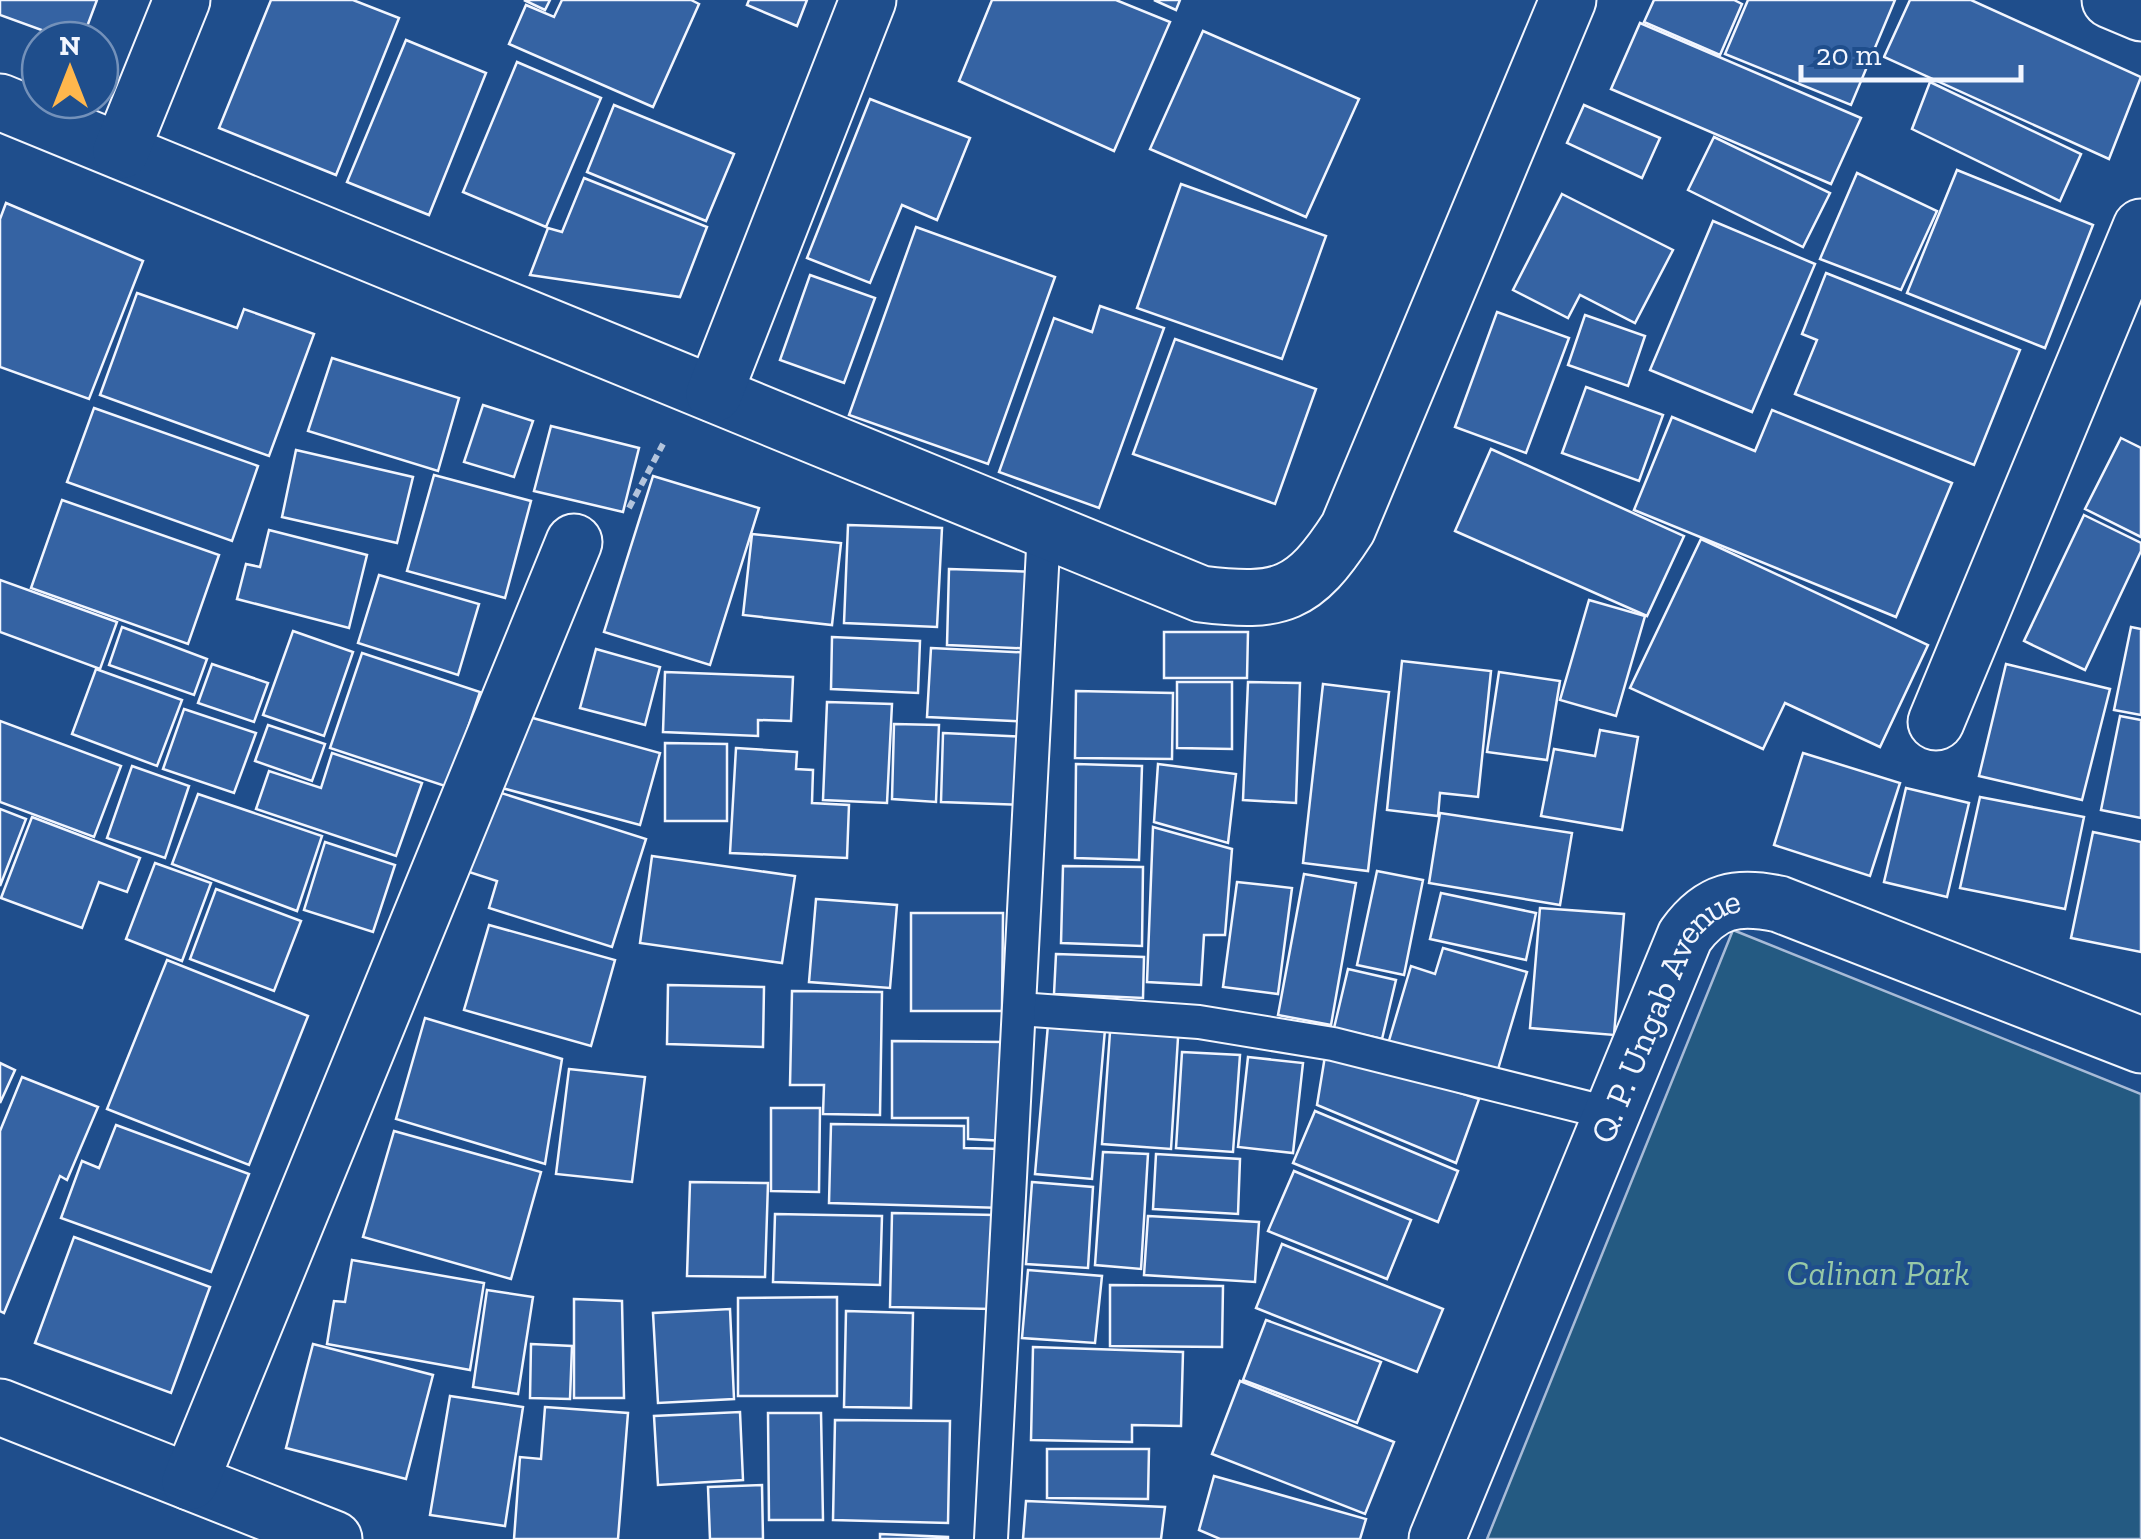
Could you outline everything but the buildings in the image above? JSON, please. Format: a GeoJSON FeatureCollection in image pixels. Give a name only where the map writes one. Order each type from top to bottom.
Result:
{"type":"FeatureCollection","features":[{"type":"Feature","properties":{"kind":"street"},"geometry":{"type":"LineString","coordinates":[[121,151],[182,0]]}},
{"type":"Feature","properties":{"kind":"street"},"geometry":{"type":"LineString","coordinates":[[714,394],[868,0]]}},
{"type":"Feature","properties":{"kind":"street"},"geometry":{"type":"LineString","coordinates":[[0,102],[1202,594],[1243,599],[1290,592],[1321,570],[1348,528],[1568,0]]}},
{"type":"Feature","properties":{"kind":"street"},"geometry":{"type":"LineString","coordinates":[[2110,0],[2141,13]]}},
{"type":"Feature","properties":{"kind":"street"},"geometry":{"type":"LineString","coordinates":[[1936,722],[2141,227]]}},
{"type":"Feature","properties":{"kind":"street"},"geometry":{"type":"LineString","coordinates":[[190,1482],[574,542]]}},
{"type":"Feature","properties":{"kind":"street","name":"Q. P. Ungab Avenue"},"geometry":{"type":"LineString","coordinates":[[1437,1539],[1685,936],[1701,914],[1723,902],[1750,898],[1779,904],[2141,1045]]}},
{"type":"Feature","properties":{"kind":"street"},"geometry":{"type":"LineString","coordinates":[[0,1407],[334,1539]]}},
{"type":"Feature","properties":{"kind":"lane"},"geometry":{"type":"LineString","coordinates":[[991,1539],[1044,530]]}},
{"type":"Feature","properties":{"kind":"lane"},"geometry":{"type":"LineString","coordinates":[[1019,1009],[1199,1022],[1333,1044],[1612,1114]]}},
{"type":"Feature","properties":{"kind":"path"},"geometry":{"type":"LineString","coordinates":[[574,542],[603,532],[625,515],[669,433],[714,394]]}},
{"type":"Feature","properties":{"kind":"green space","name":"Calinan Park"},"geometry":{"type":"Polygon","coordinates":[[[1733,930],[2141,1094],[2141,1539],[1487,1539],[1733,930]]]}}]}
